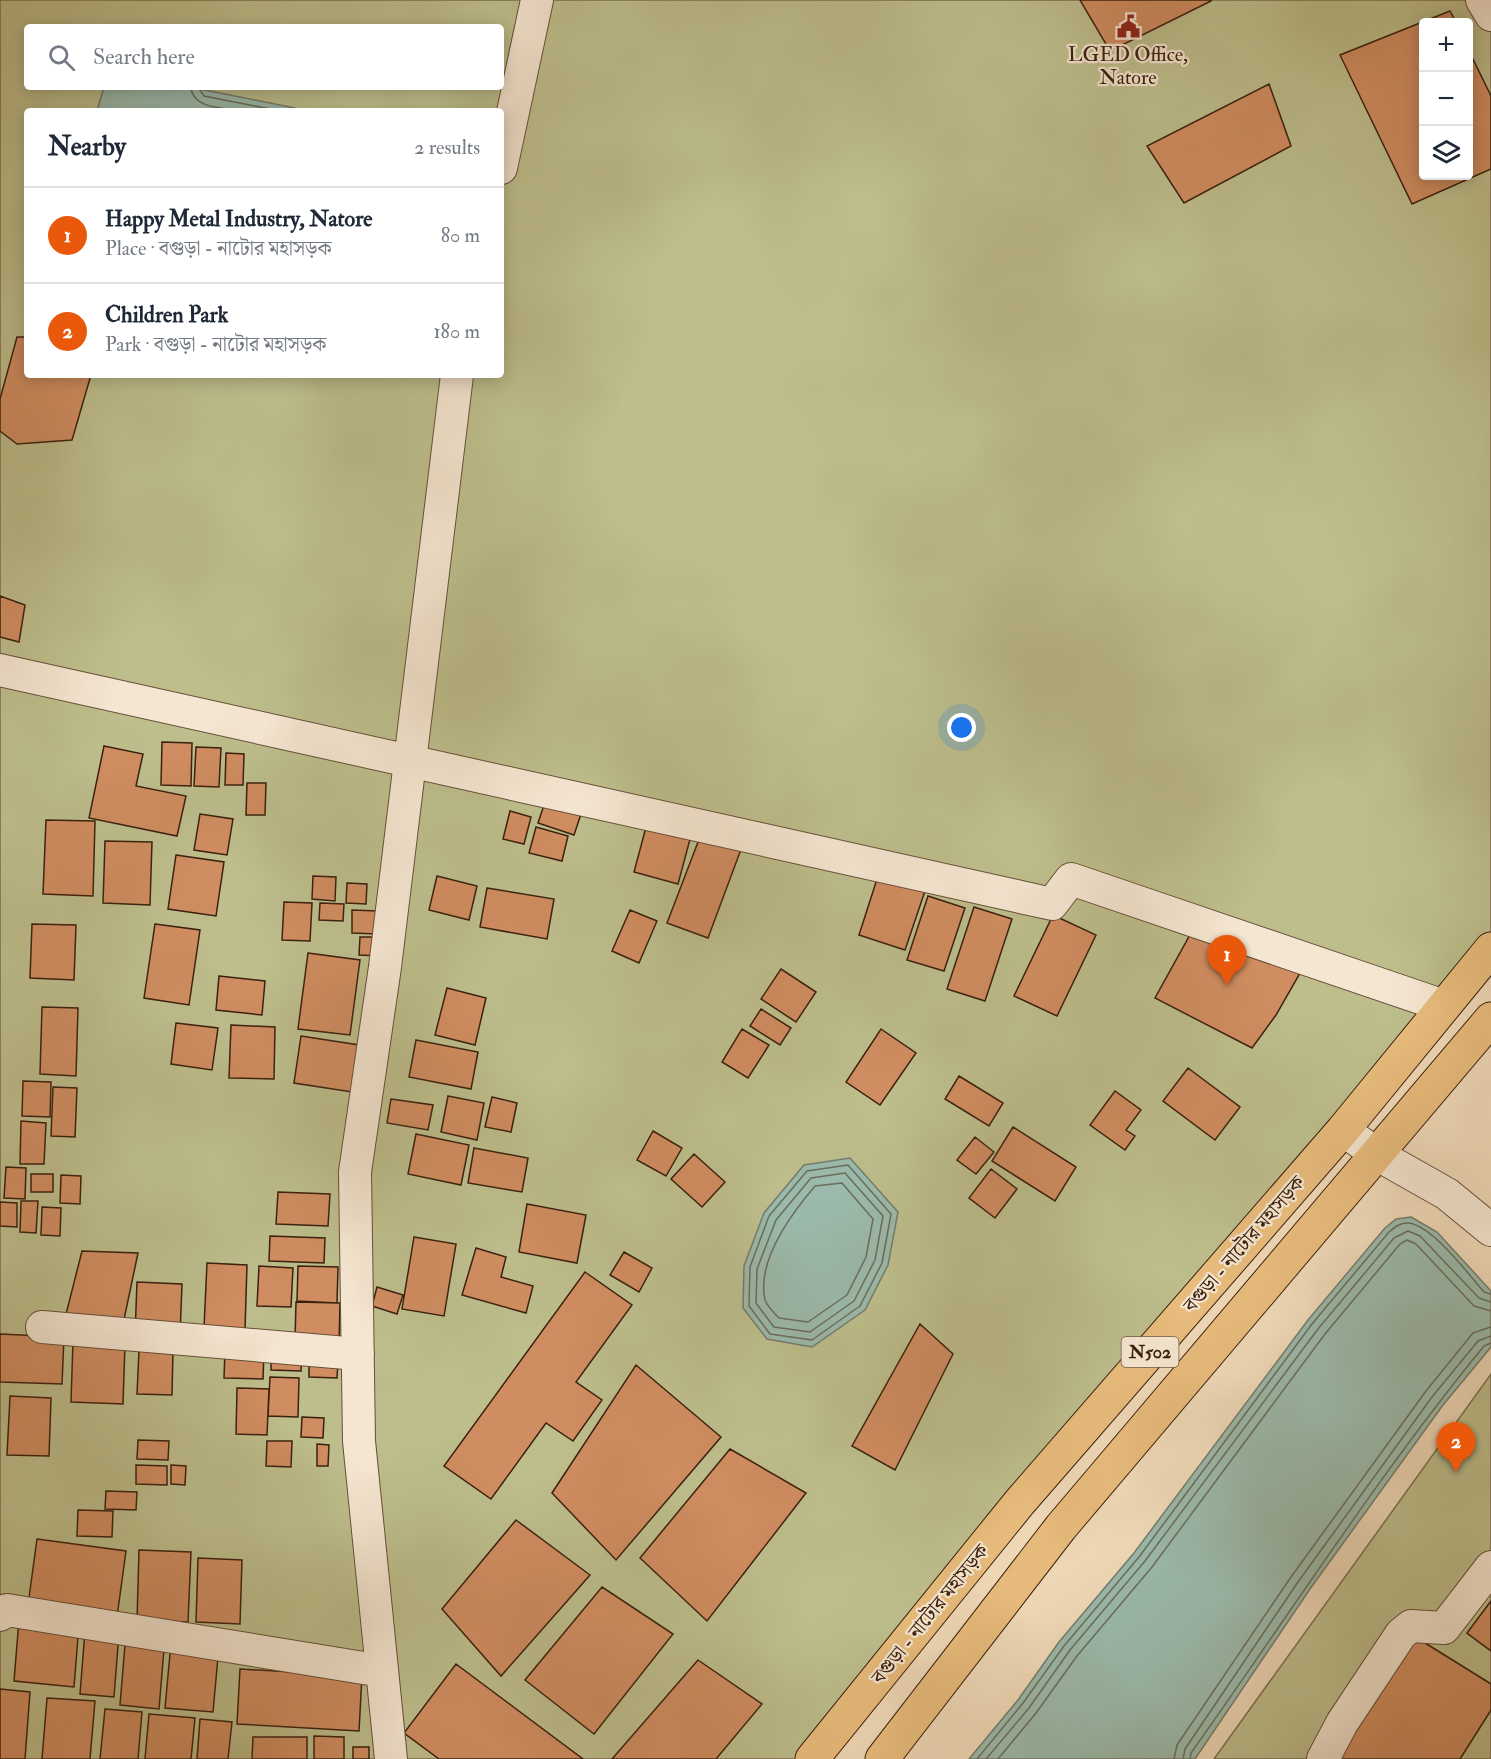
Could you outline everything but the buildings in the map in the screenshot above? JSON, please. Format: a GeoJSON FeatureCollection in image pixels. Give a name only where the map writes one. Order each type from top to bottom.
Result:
{"type":"FeatureCollection","features":[{"type":"Feature","properties":{"kind":"highway","name":"বগুড়া - নাটোর মহাসড়ক"},"geometry":{"type":"LineString","coordinates":[[812,1759],[1019,1503],[1343,1130],[1491,949]]}},
{"type":"Feature","properties":{"kind":"highway","name":"N502"},"geometry":{"type":"LineString","coordinates":[[882,1759],[1061,1527],[1491,1019]]}},
{"type":"Feature","properties":{"kind":"street"},"geometry":{"type":"LineString","coordinates":[[504,154],[537,0]]}},
{"type":"Feature","properties":{"kind":"street"},"geometry":{"type":"LineString","coordinates":[[1482,0],[1491,15]]}},
{"type":"Feature","properties":{"kind":"street"},"geometry":{"type":"LineString","coordinates":[[391,1759],[359,1441],[355,1172],[385,967],[457,378]]}},
{"type":"Feature","properties":{"kind":"street"},"geometry":{"type":"LineString","coordinates":[[0,670],[1052,904],[1071,879],[1444,1006]]}},
{"type":"Feature","properties":{"kind":"street"},"geometry":{"type":"LineString","coordinates":[[1343,1130],[1378,1155],[1448,1194],[1491,1230]]}},
{"type":"Feature","properties":{"kind":"street"},"geometry":{"type":"LineString","coordinates":[[42,1327],[358,1354]]}},
{"type":"Feature","properties":{"kind":"street"},"geometry":{"type":"LineString","coordinates":[[1323,1759],[1342,1723],[1401,1634],[1410,1626],[1444,1628],[1491,1567]]}},
{"type":"Feature","properties":{"kind":"street"},"geometry":{"type":"LineString","coordinates":[[0,1615],[7,1610],[382,1671]]}},
{"type":"Feature","properties":{"kind":"green space"},"geometry":{"type":"Polygon","coordinates":[[[0,0],[1482,0],[1491,15],[1491,949],[812,1759],[0,1759],[0,0]]]}},
{"type":"Feature","properties":{"kind":"green space"},"geometry":{"type":"Polygon","coordinates":[[[1491,1374],[1491,1570],[1431,1622],[1327,1759],[1214,1759],[1491,1374]]]}},
{"type":"Feature","properties":{"kind":"green space"},"geometry":{"type":"Polygon","coordinates":[[[1491,1583],[1491,1601],[1467,1633],[1491,1651],[1491,1684],[1409,1633],[1332,1755],[1339,1759],[1329,1759],[1398,1641],[1408,1629],[1417,1629],[1450,1640],[1464,1627],[1491,1583]]]}},
{"type":"Feature","properties":{"kind":"green space"},"geometry":{"type":"Polygon","coordinates":[[[1491,1710],[1491,1759],[1460,1759],[1491,1710]]]}},
{"type":"Feature","properties":{"kind":"water"},"geometry":{"type":"Polygon","coordinates":[[[103,90],[205,90],[295,108],[98,108],[103,90]]]}},
{"type":"Feature","properties":{"kind":"water"},"geometry":{"type":"Polygon","coordinates":[[[850,1158],[898,1212],[888,1265],[865,1310],[812,1347],[767,1339],[743,1308],[744,1266],[764,1213],[804,1165],[850,1158]]]}},
{"type":"Feature","properties":{"kind":"water"},"geometry":{"type":"Polygon","coordinates":[[[1411,1217],[1437,1232],[1491,1291],[1491,1347],[1443,1405],[1310,1589],[1195,1759],[969,1759],[1018,1700],[1059,1642],[1134,1553],[1308,1320],[1385,1228],[1396,1219],[1411,1217]]]}},
{"type":"Feature","properties":{"kind":"place","name":"LGED Office, Natore"},"geometry":{"type":"Point","coordinates":[1128,26]}},
{"type":"Feature","properties":{"kind":"place","name":"Happy Metal Industry, Natore"},"geometry":{"type":"Point","coordinates":[1227,985]}},
{"type":"Feature","properties":{"kind":"place","name":"Children Park"},"geometry":{"type":"Point","coordinates":[1456,1472]}}]}
